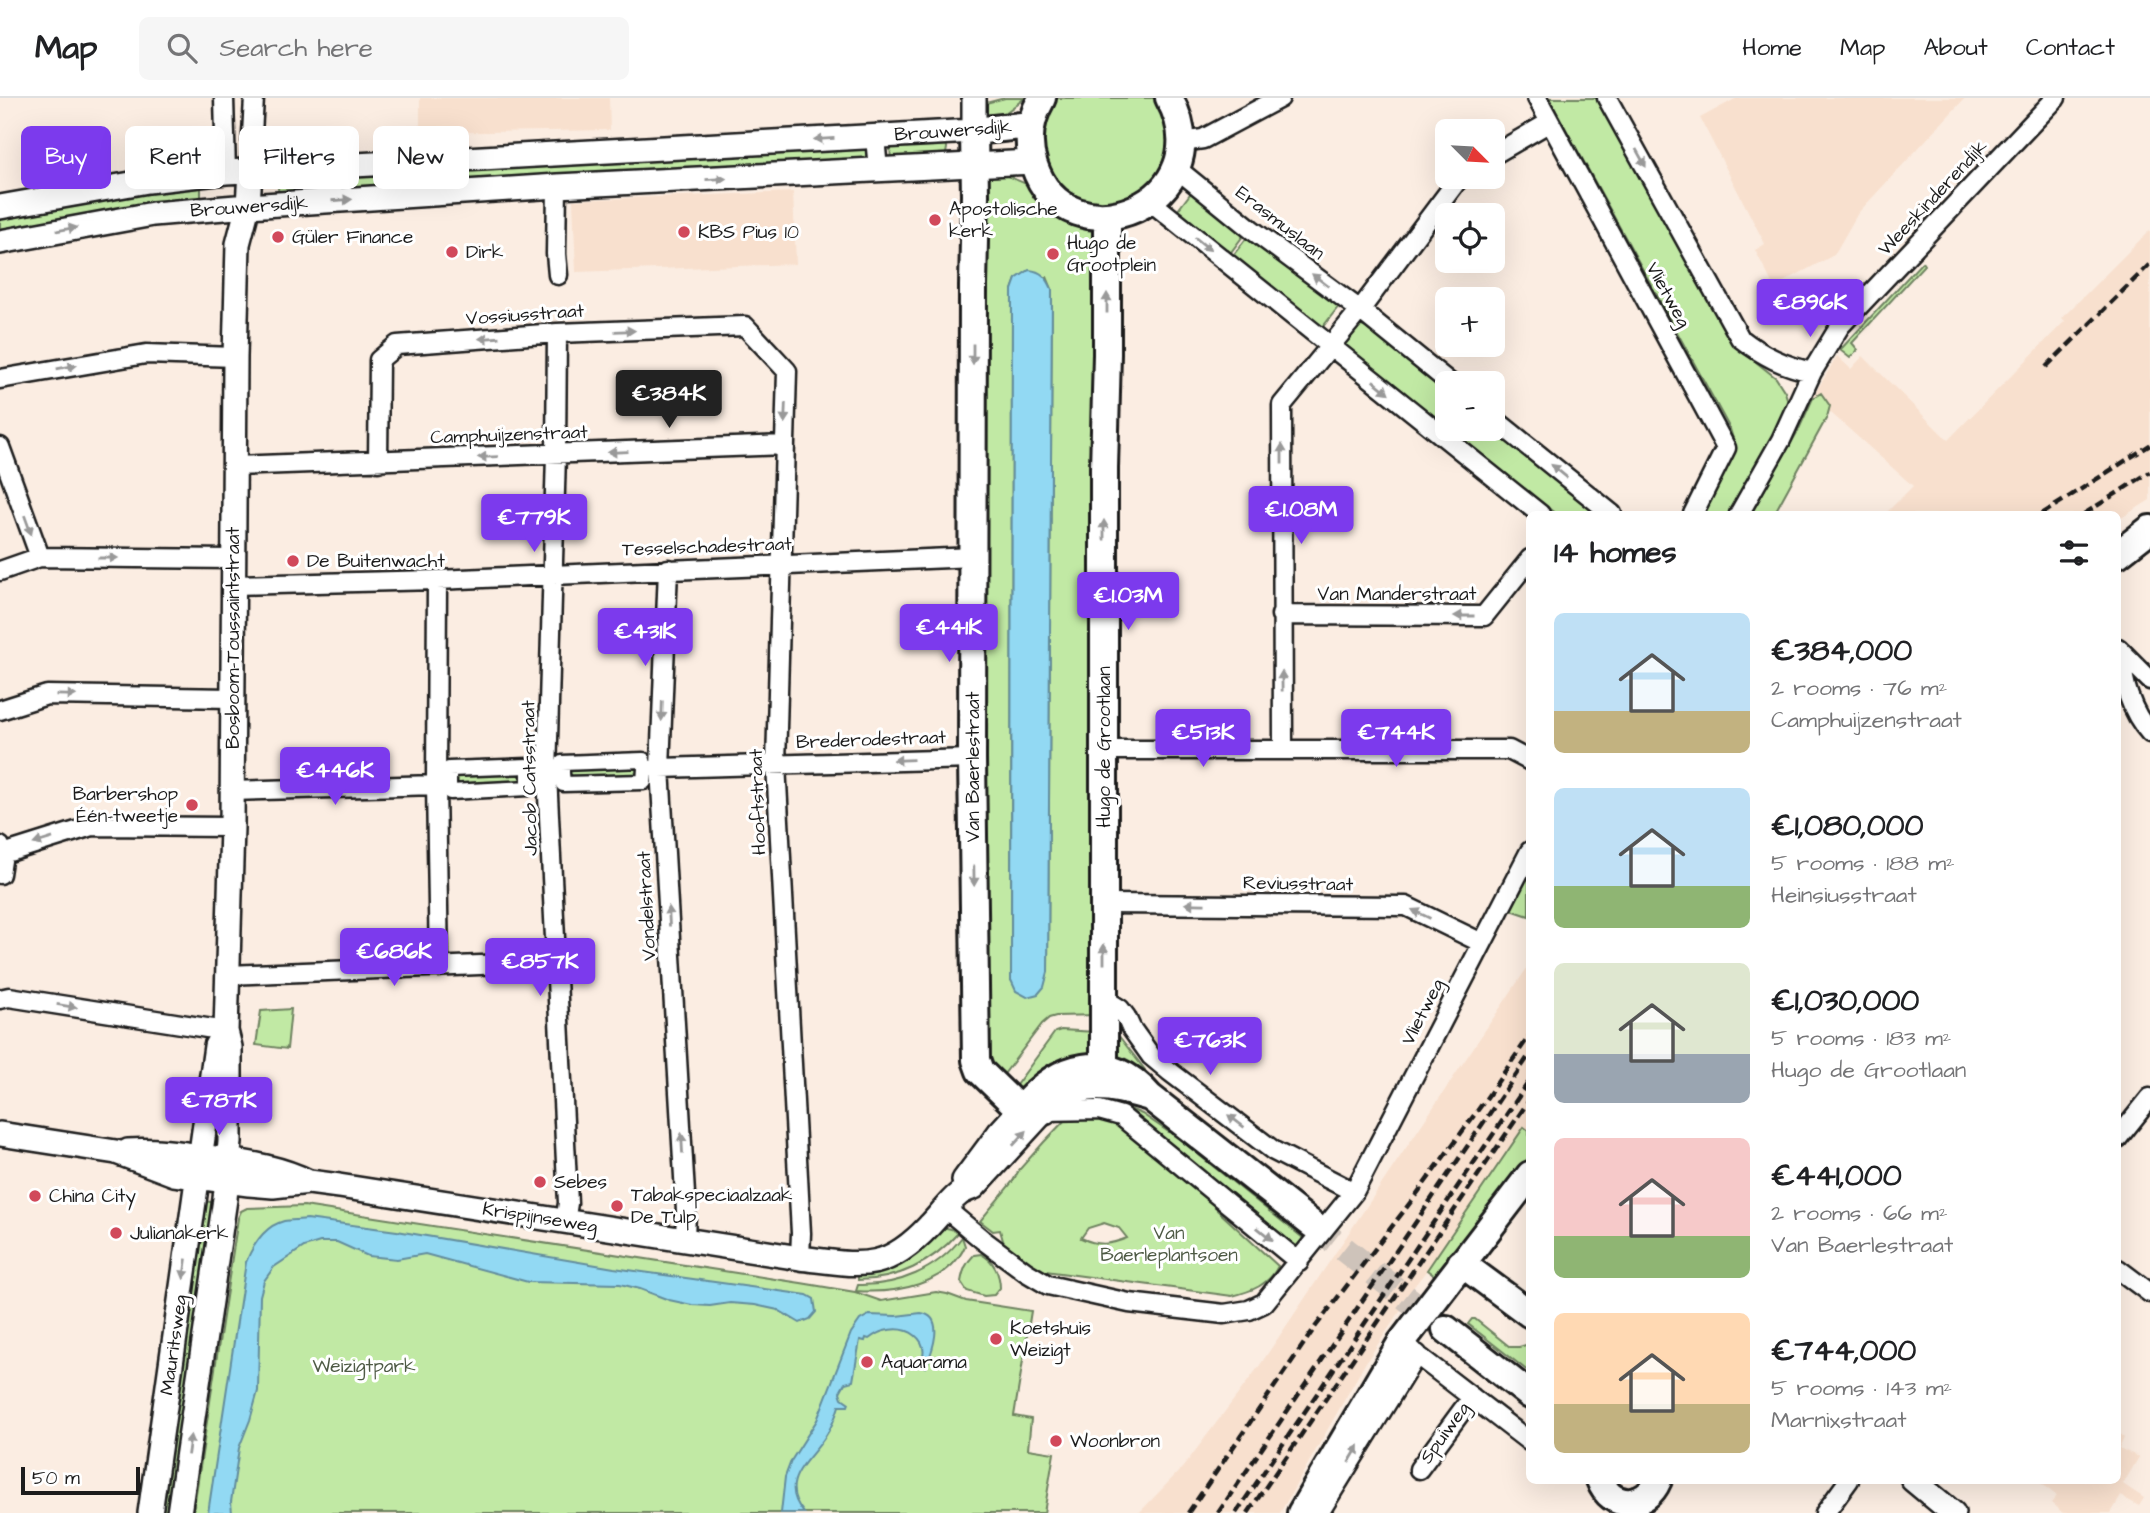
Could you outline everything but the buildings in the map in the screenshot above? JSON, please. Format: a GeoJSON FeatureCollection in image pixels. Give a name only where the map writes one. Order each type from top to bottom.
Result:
{"type":"FeatureCollection","features":[{"type":"Feature","properties":{"kind":"main road"},"geometry":{"type":"LineString","coordinates":[[1042,98],[1031,125],[1030,144],[1033,162],[1043,184],[1063,203],[1080,212],[1107,216],[1131,212],[1163,190],[1179,155],[1177,115],[1169,98]]}},
{"type":"Feature","properties":{"kind":"main road","name":"Brouwersdijk"},"geometry":{"type":"LineString","coordinates":[[974,131],[1031,125]]}},
{"type":"Feature","properties":{"kind":"main road","name":"Van Baerlestraat"},"geometry":{"type":"LineString","coordinates":[[974,131],[972,759],[976,1060],[980,1071],[1033,1110]]}},
{"type":"Feature","properties":{"kind":"main road","name":"Hugo de Grootlaan"},"geometry":{"type":"LineString","coordinates":[[1104,1068],[1104,468],[1107,216]]}},
{"type":"Feature","properties":{"kind":"main road"},"geometry":{"type":"LineString","coordinates":[[2121,552],[2150,529]]}},
{"type":"Feature","properties":{"kind":"main road"},"geometry":{"type":"LineString","coordinates":[[1033,1110],[1043,1085],[1056,1076],[1081,1067],[1120,1072],[1134,1080],[1150,1097],[1313,1224]]}},
{"type":"Feature","properties":{"kind":"main road"},"geometry":{"type":"LineString","coordinates":[[1033,1110],[1085,1087],[1108,1086],[1150,1097]]}},
{"type":"Feature","properties":{"kind":"main road"},"geometry":{"type":"LineString","coordinates":[[1301,1513],[1409,1349],[1469,1269],[1526,1181]]}},
{"type":"Feature","properties":{"kind":"main road"},"geometry":{"type":"LineString","coordinates":[[1469,1269],[1526,1311]]}},
{"type":"Feature","properties":{"kind":"main road"},"geometry":{"type":"LineString","coordinates":[[1447,1329],[1526,1392]]}},
{"type":"Feature","properties":{"kind":"main road"},"geometry":{"type":"LineString","coordinates":[[1602,1484],[1612,1498],[1634,1508],[1650,1494],[1656,1484]]}},
{"type":"Feature","properties":{"kind":"street"},"geometry":{"type":"LineString","coordinates":[[224,98],[226,172]]}},
{"type":"Feature","properties":{"kind":"street"},"geometry":{"type":"LineString","coordinates":[[252,126],[254,98]]}},
{"type":"Feature","properties":{"kind":"street"},"geometry":{"type":"LineString","coordinates":[[974,98],[974,131]]}},
{"type":"Feature","properties":{"kind":"street"},"geometry":{"type":"LineString","coordinates":[[1179,155],[1203,139],[1280,98]]}},
{"type":"Feature","properties":{"kind":"street","name":"Vlietweg"},"geometry":{"type":"LineString","coordinates":[[1536,98],[1726,448],[1694,511]]}},
{"type":"Feature","properties":{"kind":"street"},"geometry":{"type":"LineString","coordinates":[[1607,98],[1740,338],[1790,368],[1812,372]]}},
{"type":"Feature","properties":{"kind":"street","name":"Weeskinderendijk"},"geometry":{"type":"LineString","coordinates":[[1741,511],[1781,440],[1812,372],[1840,326],[2056,98]]}},
{"type":"Feature","properties":{"kind":"street"},"geometry":{"type":"LineString","coordinates":[[1505,148],[1550,122]]}},
{"type":"Feature","properties":{"kind":"street","name":"Brouwersdijk"},"geometry":{"type":"LineString","coordinates":[[359,165],[974,131]]}},
{"type":"Feature","properties":{"kind":"street","name":"Brouwersdijk"},"geometry":{"type":"LineString","coordinates":[[875,137],[878,170]]}},
{"type":"Feature","properties":{"kind":"street","name":"Erasmuslaan"},"geometry":{"type":"LineString","coordinates":[[1179,155],[1251,229],[1360,310],[1435,371]]}},
{"type":"Feature","properties":{"kind":"street","name":"Brouwersdijk"},"geometry":{"type":"LineString","coordinates":[[0,242],[153,214],[238,207],[557,186],[1033,162]]}},
{"type":"Feature","properties":{"kind":"street","name":"Brouwersdijk"},"geometry":{"type":"LineString","coordinates":[[0,207],[148,181],[239,171]]}},
{"type":"Feature","properties":{"kind":"street","name":"Bosboom-Toussaintstraat"},"geometry":{"type":"LineString","coordinates":[[226,172],[238,207]]}},
{"type":"Feature","properties":{"kind":"street"},"geometry":{"type":"LineString","coordinates":[[557,186],[558,275]]}},
{"type":"Feature","properties":{"kind":"street","name":"Bosboom-Toussaintstraat"},"geometry":{"type":"LineString","coordinates":[[228,1171],[230,1047],[226,1031],[232,827],[234,357],[238,207],[244,189]]}},
{"type":"Feature","properties":{"kind":"street"},"geometry":{"type":"LineString","coordinates":[[1283,749],[1282,405],[1360,310],[1451,189]]}},
{"type":"Feature","properties":{"kind":"street"},"geometry":{"type":"LineString","coordinates":[[1150,201],[1537,511]]}},
{"type":"Feature","properties":{"kind":"street","name":"Vossiusstraat"},"geometry":{"type":"LineString","coordinates":[[378,462],[379,360],[397,345],[557,333],[745,326],[769,352]]}},
{"type":"Feature","properties":{"kind":"street","name":"Jacob Catsstraat"},"geometry":{"type":"LineString","coordinates":[[557,333],[546,775],[558,962],[568,1203],[565,1222]]}},
{"type":"Feature","properties":{"kind":"street","name":"Hooftstraat"},"geometry":{"type":"LineString","coordinates":[[769,352],[787,370],[776,764],[801,1233],[800,1258]]}},
{"type":"Feature","properties":{"kind":"street"},"geometry":{"type":"LineString","coordinates":[[0,379],[146,354],[234,357]]}},
{"type":"Feature","properties":{"kind":"street"},"geometry":{"type":"LineString","coordinates":[[1505,428],[1608,511]]}},
{"type":"Feature","properties":{"kind":"street","name":"Camphuijzenstraat"},"geometry":{"type":"LineString","coordinates":[[235,466],[784,445]]}},
{"type":"Feature","properties":{"kind":"street"},"geometry":{"type":"LineString","coordinates":[[0,447],[40,557]]}},
{"type":"Feature","properties":{"kind":"street","name":"Tesselschadestraat"},"geometry":{"type":"LineString","coordinates":[[232,585],[437,580],[973,556]]}},
{"type":"Feature","properties":{"kind":"street"},"geometry":{"type":"LineString","coordinates":[[0,571],[40,557],[232,558]]}},
{"type":"Feature","properties":{"kind":"street","name":"Van Manderstraat"},"geometry":{"type":"LineString","coordinates":[[1281,615],[1484,616],[1526,564]]}},
{"type":"Feature","properties":{"kind":"street","name":"Vondelstraat"},"geometry":{"type":"LineString","coordinates":[[668,569],[652,768],[686,1211],[685,1239]]}},
{"type":"Feature","properties":{"kind":"street"},"geometry":{"type":"LineString","coordinates":[[437,580],[443,785],[439,967]]}},
{"type":"Feature","properties":{"kind":"street"},"geometry":{"type":"LineString","coordinates":[[2121,652],[2150,680]]}},
{"type":"Feature","properties":{"kind":"street"},"geometry":{"type":"LineString","coordinates":[[2121,660],[2137,714],[2150,733]]}},
{"type":"Feature","properties":{"kind":"street"},"geometry":{"type":"LineString","coordinates":[[0,710],[47,695],[232,698]]}},
{"type":"Feature","properties":{"kind":"street"},"geometry":{"type":"LineString","coordinates":[[1104,750],[1509,750],[1526,759]]}},
{"type":"Feature","properties":{"kind":"street","name":"Brederodestraat"},"geometry":{"type":"LineString","coordinates":[[232,791],[443,785],[450,792],[529,788],[562,763],[643,760],[652,768],[972,759]]}},
{"type":"Feature","properties":{"kind":"street"},"geometry":{"type":"LineString","coordinates":[[443,785],[449,769],[529,766],[563,784],[644,782],[652,768]]}},
{"type":"Feature","properties":{"kind":"street"},"geometry":{"type":"LineString","coordinates":[[0,874],[1,850],[93,826],[232,827]]}},
{"type":"Feature","properties":{"kind":"street","name":"Vlietweg"},"geometry":{"type":"LineString","coordinates":[[1354,1192],[1526,859]]}},
{"type":"Feature","properties":{"kind":"street","name":"Reviusstraat"},"geometry":{"type":"LineString","coordinates":[[1104,904],[1406,906],[1482,943]]}},
{"type":"Feature","properties":{"kind":"street"},"geometry":{"type":"LineString","coordinates":[[229,975],[558,962]]}},
{"type":"Feature","properties":{"kind":"street"},"geometry":{"type":"LineString","coordinates":[[0,999],[9,997],[226,1031]]}},
{"type":"Feature","properties":{"kind":"street"},"geometry":{"type":"LineString","coordinates":[[1104,999],[1120,1009],[1130,1028],[1151,1056],[1274,1151],[1354,1192],[1299,1262],[1264,1303],[1249,1310],[1224,1314],[1129,1303],[1048,1285],[994,1248],[952,1202],[964,1178],[999,1133],[1033,1110],[1099,1110],[1121,1116],[1299,1262]]}},
{"type":"Feature","properties":{"kind":"street","name":"Bosboom-Toussaintstraat"},"geometry":{"type":"LineString","coordinates":[[199,1167],[216,1046],[226,1031]]}},
{"type":"Feature","properties":{"kind":"street"},"geometry":{"type":"LineString","coordinates":[[2121,1134],[2150,1098]]}},
{"type":"Feature","properties":{"kind":"street","name":"Krispijnseweg"},"geometry":{"type":"LineString","coordinates":[[0,1134],[116,1152],[144,1150],[199,1167],[228,1171],[273,1186],[309,1182],[800,1258],[855,1264],[874,1263],[897,1254],[919,1238],[952,1202]]}},
{"type":"Feature","properties":{"kind":"street","name":"Mauritsweg"},"geometry":{"type":"LineString","coordinates":[[150,1513],[199,1167]]}},
{"type":"Feature","properties":{"kind":"street","name":"Mauritsweg"},"geometry":{"type":"LineString","coordinates":[[178,1513],[228,1171]]}},
{"type":"Feature","properties":{"kind":"street"},"geometry":{"type":"LineString","coordinates":[[2121,1271],[2150,1293]]}},
{"type":"Feature","properties":{"kind":"street"},"geometry":{"type":"LineString","coordinates":[[1319,1513],[1409,1349]]}},
{"type":"Feature","properties":{"kind":"street","name":"Spuiweg"},"geometry":{"type":"LineString","coordinates":[[1409,1349],[1526,1439]]}},
{"type":"Feature","properties":{"kind":"street","name":"Spuiweg"},"geometry":{"type":"LineString","coordinates":[[1419,1469],[1472,1397]]}},
{"type":"Feature","properties":{"kind":"street"},"geometry":{"type":"LineString","coordinates":[[1825,1513],[1846,1484]]}},
{"type":"Feature","properties":{"kind":"street"},"geometry":{"type":"LineString","coordinates":[[1918,1484],[1953,1513]]}},
{"type":"Feature","properties":{"kind":"shaded area"},"geometry":{"type":"Polygon","coordinates":[[[420,98],[609,98],[610,130],[469,132],[469,126],[420,126],[420,98]]]}},
{"type":"Feature","properties":{"kind":"shaded area"},"geometry":{"type":"Polygon","coordinates":[[[1737,98],[1965,98],[1858,213],[1834,255],[1774,287],[1755,250],[1765,244],[1700,118],[1737,98]]]}},
{"type":"Feature","properties":{"kind":"shaded area","name":"KBS Pius 10"},"geometry":{"type":"Polygon","coordinates":[[[793,192],[796,264],[576,272],[573,200],[793,192]]]}},
{"type":"Feature","properties":{"kind":"shaded area"},"geometry":{"type":"Polygon","coordinates":[[[2150,230],[2150,500],[2121,518],[2121,511],[1888,511],[1913,486],[1813,397],[1837,356],[1851,369],[1863,356],[1948,440],[2065,321],[2062,318],[2150,230]]]}},
{"type":"Feature","properties":{"kind":"shaded area"},"geometry":{"type":"Polygon","coordinates":[[[1526,969],[1526,1136],[1429,1271],[1427,1270],[1400,1304],[1403,1307],[1366,1362],[1280,1513],[1139,1513],[1183,1467],[1260,1365],[1526,969]]]}},
{"type":"Feature","properties":{"kind":"shaded area"},"geometry":{"type":"Polygon","coordinates":[[[2121,1449],[2139,1457],[2123,1484],[2144,1498],[2139,1506],[2121,1496],[2111,1513],[2063,1513],[2051,1503],[2057,1496],[2042,1484],[2121,1484],[2121,1449]]]}},
{"type":"Feature","properties":{"kind":"green space"},"geometry":{"type":"Polygon","coordinates":[[[1005,98],[1025,98],[1005,113],[983,117],[982,104],[1005,98]]]}},
{"type":"Feature","properties":{"kind":"green space"},"geometry":{"type":"Polygon","coordinates":[[[1051,98],[1162,98],[1176,150],[1135,204],[1075,202],[1040,162],[1044,108],[1051,98]]]}},
{"type":"Feature","properties":{"kind":"green space"},"geometry":{"type":"Polygon","coordinates":[[[1549,98],[1596,98],[1721,323],[1736,346],[1776,378],[1785,392],[1789,405],[1775,439],[1734,511],[1704,511],[1731,455],[1734,442],[1730,429],[1549,98]]]}},
{"type":"Feature","properties":{"kind":"green space"},"geometry":{"type":"Polygon","coordinates":[[[946,138],[945,160],[891,165],[890,142],[946,138]]]}},
{"type":"Feature","properties":{"kind":"green space"},"geometry":{"type":"Polygon","coordinates":[[[872,146],[869,164],[469,188],[469,166],[872,146]]]}},
{"type":"Feature","properties":{"kind":"green space"},"geometry":{"type":"Polygon","coordinates":[[[373,170],[373,189],[448,189],[279,199],[278,189],[359,189],[359,171],[373,170]]]}},
{"type":"Feature","properties":{"kind":"green space"},"geometry":{"type":"Polygon","coordinates":[[[987,174],[1005,175],[1036,188],[1073,221],[1100,233],[1099,1015],[1049,1018],[998,1082],[986,1069],[978,957],[987,174]],[[1047,277],[1016,279],[1012,290],[1011,980],[1048,972],[1052,289],[1047,277]]]}},
{"type":"Feature","properties":{"kind":"green space"},"geometry":{"type":"Polygon","coordinates":[[[144,189],[201,189],[201,203],[0,238],[0,212],[144,189]]]}},
{"type":"Feature","properties":{"kind":"green space"},"geometry":{"type":"Polygon","coordinates":[[[1193,190],[1246,232],[1228,256],[1175,214],[1193,190]]]}},
{"type":"Feature","properties":{"kind":"green space"},"geometry":{"type":"Polygon","coordinates":[[[1249,235],[1339,306],[1321,329],[1231,258],[1249,235]]]}},
{"type":"Feature","properties":{"kind":"green space"},"geometry":{"type":"Polygon","coordinates":[[[1922,262],[1924,265],[1852,343],[1858,350],[1850,358],[1840,350],[1922,262]]]}},
{"type":"Feature","properties":{"kind":"green space"},"geometry":{"type":"Polygon","coordinates":[[[1361,326],[1374,330],[1435,379],[1435,419],[1345,348],[1346,336],[1361,326]]]}},
{"type":"Feature","properties":{"kind":"green space"},"geometry":{"type":"Polygon","coordinates":[[[1821,393],[1830,406],[1827,417],[1776,511],[1753,511],[1799,429],[1813,398],[1821,393]]]}},
{"type":"Feature","properties":{"kind":"green space"},"geometry":{"type":"Polygon","coordinates":[[[1505,438],[1603,511],[1552,511],[1463,441],[1505,441],[1505,438]]]}},
{"type":"Feature","properties":{"kind":"green space"},"geometry":{"type":"Polygon","coordinates":[[[643,762],[644,779],[565,781],[564,764],[643,762]]]}},
{"type":"Feature","properties":{"kind":"green space"},"geometry":{"type":"Polygon","coordinates":[[[526,768],[527,787],[452,791],[452,772],[526,768]]]}},
{"type":"Feature","properties":{"kind":"green space"},"geometry":{"type":"Polygon","coordinates":[[[1526,879],[1526,915],[1508,909],[1526,879]]]}},
{"type":"Feature","properties":{"kind":"green space"},"geometry":{"type":"Polygon","coordinates":[[[291,1009],[287,1049],[256,1045],[261,1011],[291,1009]]]}},
{"type":"Feature","properties":{"kind":"green space"},"geometry":{"type":"Polygon","coordinates":[[[1115,1031],[1145,1070],[1146,1077],[1114,1052],[1115,1031]]]}},
{"type":"Feature","properties":{"kind":"green space"},"geometry":{"type":"Polygon","coordinates":[[[1055,1032],[1096,1032],[1098,1058],[1022,1099],[1011,1092],[1055,1032]]]}},
{"type":"Feature","properties":{"kind":"green space"},"geometry":{"type":"Polygon","coordinates":[[[1123,1109],[1142,1114],[1179,1139],[1303,1238],[1296,1248],[1123,1109]]]}},
{"type":"Feature","properties":{"kind":"green space","name":"Van Baerleplantsoen"},"geometry":{"type":"Polygon","coordinates":[[[1081,1115],[1115,1121],[1217,1203],[1217,1210],[1278,1266],[1274,1273],[1259,1286],[1232,1296],[1038,1270],[1004,1244],[1000,1230],[993,1231],[980,1221],[1019,1170],[1067,1118],[1081,1115]],[[1104,1223],[1088,1228],[1081,1238],[1104,1244],[1127,1238],[1119,1228],[1104,1223]]]}},
{"type":"Feature","properties":{"kind":"green space"},"geometry":{"type":"Polygon","coordinates":[[[1524,1127],[1526,1161],[1435,1276],[1427,1270],[1524,1127]]]}},
{"type":"Feature","properties":{"kind":"green space"},"geometry":{"type":"Polygon","coordinates":[[[202,1201],[220,1203],[175,1513],[156,1513],[202,1201]]]}},
{"type":"Feature","properties":{"kind":"green space","name":"Weizigtpark"},"geometry":{"type":"Polygon","coordinates":[[[304,1206],[801,1283],[855,1292],[881,1301],[936,1292],[966,1301],[1031,1311],[1014,1416],[1031,1419],[1028,1449],[1054,1453],[1044,1513],[193,1513],[238,1218],[241,1211],[247,1208],[304,1206]]]}},
{"type":"Feature","properties":{"kind":"green space"},"geometry":{"type":"Polygon","coordinates":[[[942,1227],[958,1233],[925,1261],[886,1277],[858,1280],[858,1273],[902,1263],[916,1254],[942,1227]]]}},
{"type":"Feature","properties":{"kind":"green space"},"geometry":{"type":"Polygon","coordinates":[[[962,1237],[965,1246],[957,1259],[933,1278],[887,1291],[856,1291],[858,1285],[888,1283],[916,1274],[941,1259],[962,1237]]]}},
{"type":"Feature","properties":{"kind":"green space"},"geometry":{"type":"Polygon","coordinates":[[[981,1254],[993,1264],[999,1278],[1000,1288],[994,1295],[984,1296],[967,1291],[961,1282],[969,1261],[974,1255],[981,1254]]]}},
{"type":"Feature","properties":{"kind":"green space"},"geometry":{"type":"Polygon","coordinates":[[[1475,1319],[1510,1347],[1526,1345],[1526,1370],[1468,1324],[1475,1319]]]}},
{"type":"Feature","properties":{"kind":"water"},"geometry":{"type":"Polygon","coordinates":[[[1029,270],[1044,276],[1052,289],[1048,972],[1044,987],[1038,994],[1027,997],[1016,991],[1011,980],[1012,290],[1016,279],[1029,270]]]}},
{"type":"Feature","properties":{"kind":"water"},"geometry":{"type":"Polygon","coordinates":[[[307,1219],[397,1231],[614,1268],[807,1295],[814,1299],[816,1312],[810,1319],[800,1323],[778,1310],[755,1305],[692,1305],[620,1284],[528,1282],[425,1254],[397,1259],[368,1256],[337,1242],[320,1242],[304,1247],[274,1267],[264,1281],[260,1296],[258,1391],[239,1448],[231,1502],[232,1513],[208,1513],[246,1262],[256,1243],[271,1227],[284,1221],[307,1219]]]}},
{"type":"Feature","properties":{"kind":"water"},"geometry":{"type":"Polygon","coordinates":[[[921,1313],[929,1316],[935,1327],[934,1344],[926,1367],[921,1364],[923,1347],[909,1332],[884,1331],[866,1338],[865,1341],[860,1340],[853,1381],[845,1383],[840,1392],[842,1398],[849,1403],[848,1406],[839,1406],[827,1433],[798,1472],[795,1481],[796,1502],[804,1513],[781,1513],[785,1477],[791,1461],[817,1420],[851,1333],[860,1320],[869,1315],[921,1313]]]}},
{"type":"Feature","properties":{"kind":"tunnel"},"geometry":{"type":"LineString","coordinates":[[1313,1225],[1441,1325]]}},
{"type":"Feature","properties":{"kind":"railway"},"geometry":{"type":"LineString","coordinates":[[2046,367],[2150,264]]}},
{"type":"Feature","properties":{"kind":"railway"},"geometry":{"type":"LineString","coordinates":[[2047,511],[2150,445]]}},
{"type":"Feature","properties":{"kind":"railway"},"geometry":{"type":"LineString","coordinates":[[2089,511],[2150,472]]}},
{"type":"Feature","properties":{"kind":"railway"},"geometry":{"type":"LineString","coordinates":[[1188,1513],[1316,1326],[1416,1195],[1526,1041]]}},
{"type":"Feature","properties":{"kind":"railway"},"geometry":{"type":"LineString","coordinates":[[1218,1513],[1526,1060]]}},
{"type":"Feature","properties":{"kind":"railway"},"geometry":{"type":"LineString","coordinates":[[1236,1513],[1526,1086]]}},
{"type":"Feature","properties":{"kind":"railway"},"geometry":{"type":"LineString","coordinates":[[1248,1513],[1526,1105]]}},
{"type":"Feature","properties":{"kind":"place","name":"Apostolische kerk"},"geometry":{"type":"Point","coordinates":[935,220]}},
{"type":"Feature","properties":{"kind":"place","name":"KBS Pius 10"},"geometry":{"type":"Point","coordinates":[684,232]}},
{"type":"Feature","properties":{"kind":"place","name":"Güler Finance"},"geometry":{"type":"Point","coordinates":[278,237]}},
{"type":"Feature","properties":{"kind":"place","name":"Dirk"},"geometry":{"type":"Point","coordinates":[452,252]}},
{"type":"Feature","properties":{"kind":"place","name":"Hugo de Grootplein"},"geometry":{"type":"Point","coordinates":[1053,254]}},
{"type":"Feature","properties":{"kind":"place","name":"De Buitenwacht"},"geometry":{"type":"Point","coordinates":[293,561]}},
{"type":"Feature","properties":{"kind":"place","name":"Barbershop Één-tweetje"},"geometry":{"type":"Point","coordinates":[192,805]}},
{"type":"Feature","properties":{"kind":"place","name":"Sebes"},"geometry":{"type":"Point","coordinates":[540,1182]}},
{"type":"Feature","properties":{"kind":"place","name":"China City"},"geometry":{"type":"Point","coordinates":[35,1196]}},
{"type":"Feature","properties":{"kind":"place","name":"Tabakspeciaalzaak De Tulp"},"geometry":{"type":"Point","coordinates":[617,1206]}},
{"type":"Feature","properties":{"kind":"place","name":"Julianakerk"},"geometry":{"type":"Point","coordinates":[116,1233]}},
{"type":"Feature","properties":{"kind":"place","name":"Koetshuis Weizigt"},"geometry":{"type":"Point","coordinates":[996,1339]}},
{"type":"Feature","properties":{"kind":"place","name":"Aquarama"},"geometry":{"type":"Point","coordinates":[867,1362]}},
{"type":"Feature","properties":{"kind":"place","name":"Woonbron"},"geometry":{"type":"Point","coordinates":[1056,1441]}}]}
